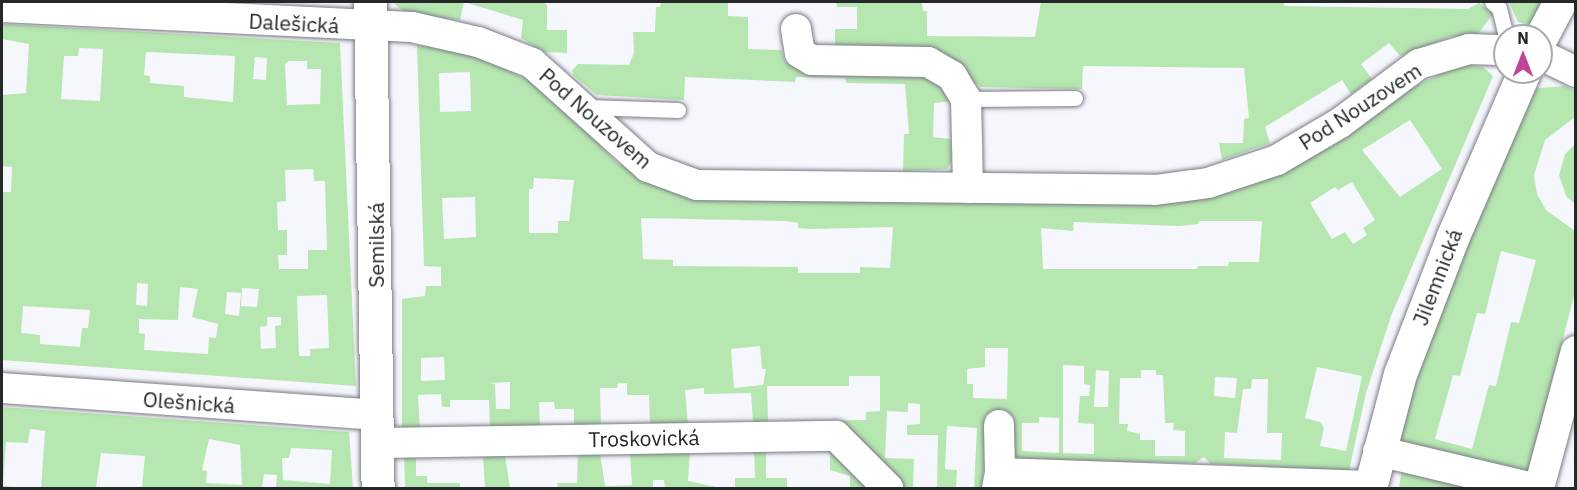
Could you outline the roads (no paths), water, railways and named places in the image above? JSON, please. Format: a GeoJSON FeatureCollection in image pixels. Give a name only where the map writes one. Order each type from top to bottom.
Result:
{"type":"FeatureCollection","features":[{"type":"Feature","properties":{"kind":"street"},"geometry":{"type":"LineString","coordinates":[[1548,24],[1560,2]]}},
{"type":"Feature","properties":{"kind":"street","name":"Dalešická"},"geometry":{"type":"LineString","coordinates":[[2,7],[371,14]]}},
{"type":"Feature","properties":{"kind":"street","name":"Pod Nouzovem"},"geometry":{"type":"LineString","coordinates":[[371,14],[412,27],[478,42],[532,63],[648,167],[697,185],[1155,190],[1208,183],[1277,160],[1340,123],[1419,64],[1468,49],[1493,50]]}},
{"type":"Feature","properties":{"kind":"street","name":"Semilská"},"geometry":{"type":"LineString","coordinates":[[371,14],[378,489]]}},
{"type":"Feature","properties":{"kind":"street"},"geometry":{"type":"LineString","coordinates":[[796,29],[800,53],[812,60],[928,62],[952,76],[966,99],[968,188]]}},
{"type":"Feature","properties":{"kind":"street"},"geometry":{"type":"LineString","coordinates":[[1553,61],[1575,72]]}},
{"type":"Feature","properties":{"kind":"street","name":"Jilemnická"},"geometry":{"type":"LineString","coordinates":[[1370,487],[1400,374],[1432,288],[1519,84]]}},
{"type":"Feature","properties":{"kind":"street"},"geometry":{"type":"LineString","coordinates":[[1539,489],[1575,351]]}},
{"type":"Feature","properties":{"kind":"street","name":"Olešnická"},"geometry":{"type":"LineString","coordinates":[[2,388],[377,429]]}},
{"type":"Feature","properties":{"kind":"street"},"geometry":{"type":"LineString","coordinates":[[999,425],[999,481],[1370,487]]}},
{"type":"Feature","properties":{"kind":"street","name":"Troskovická"},"geometry":{"type":"LineString","coordinates":[[377,429],[836,436],[888,489]]}},
{"type":"Feature","properties":{"kind":"street"},"geometry":{"type":"LineString","coordinates":[[1378,451],[1533,489]]}},
{"type":"Feature","properties":{"kind":"lane"},"geometry":{"type":"LineString","coordinates":[[1492,2],[1499,8],[1503,24]]}},
{"type":"Feature","properties":{"kind":"lane"},"geometry":{"type":"LineString","coordinates":[[966,99],[1075,98]]}},
{"type":"Feature","properties":{"kind":"lane"},"geometry":{"type":"LineString","coordinates":[[583,107],[678,110]]}}]}
